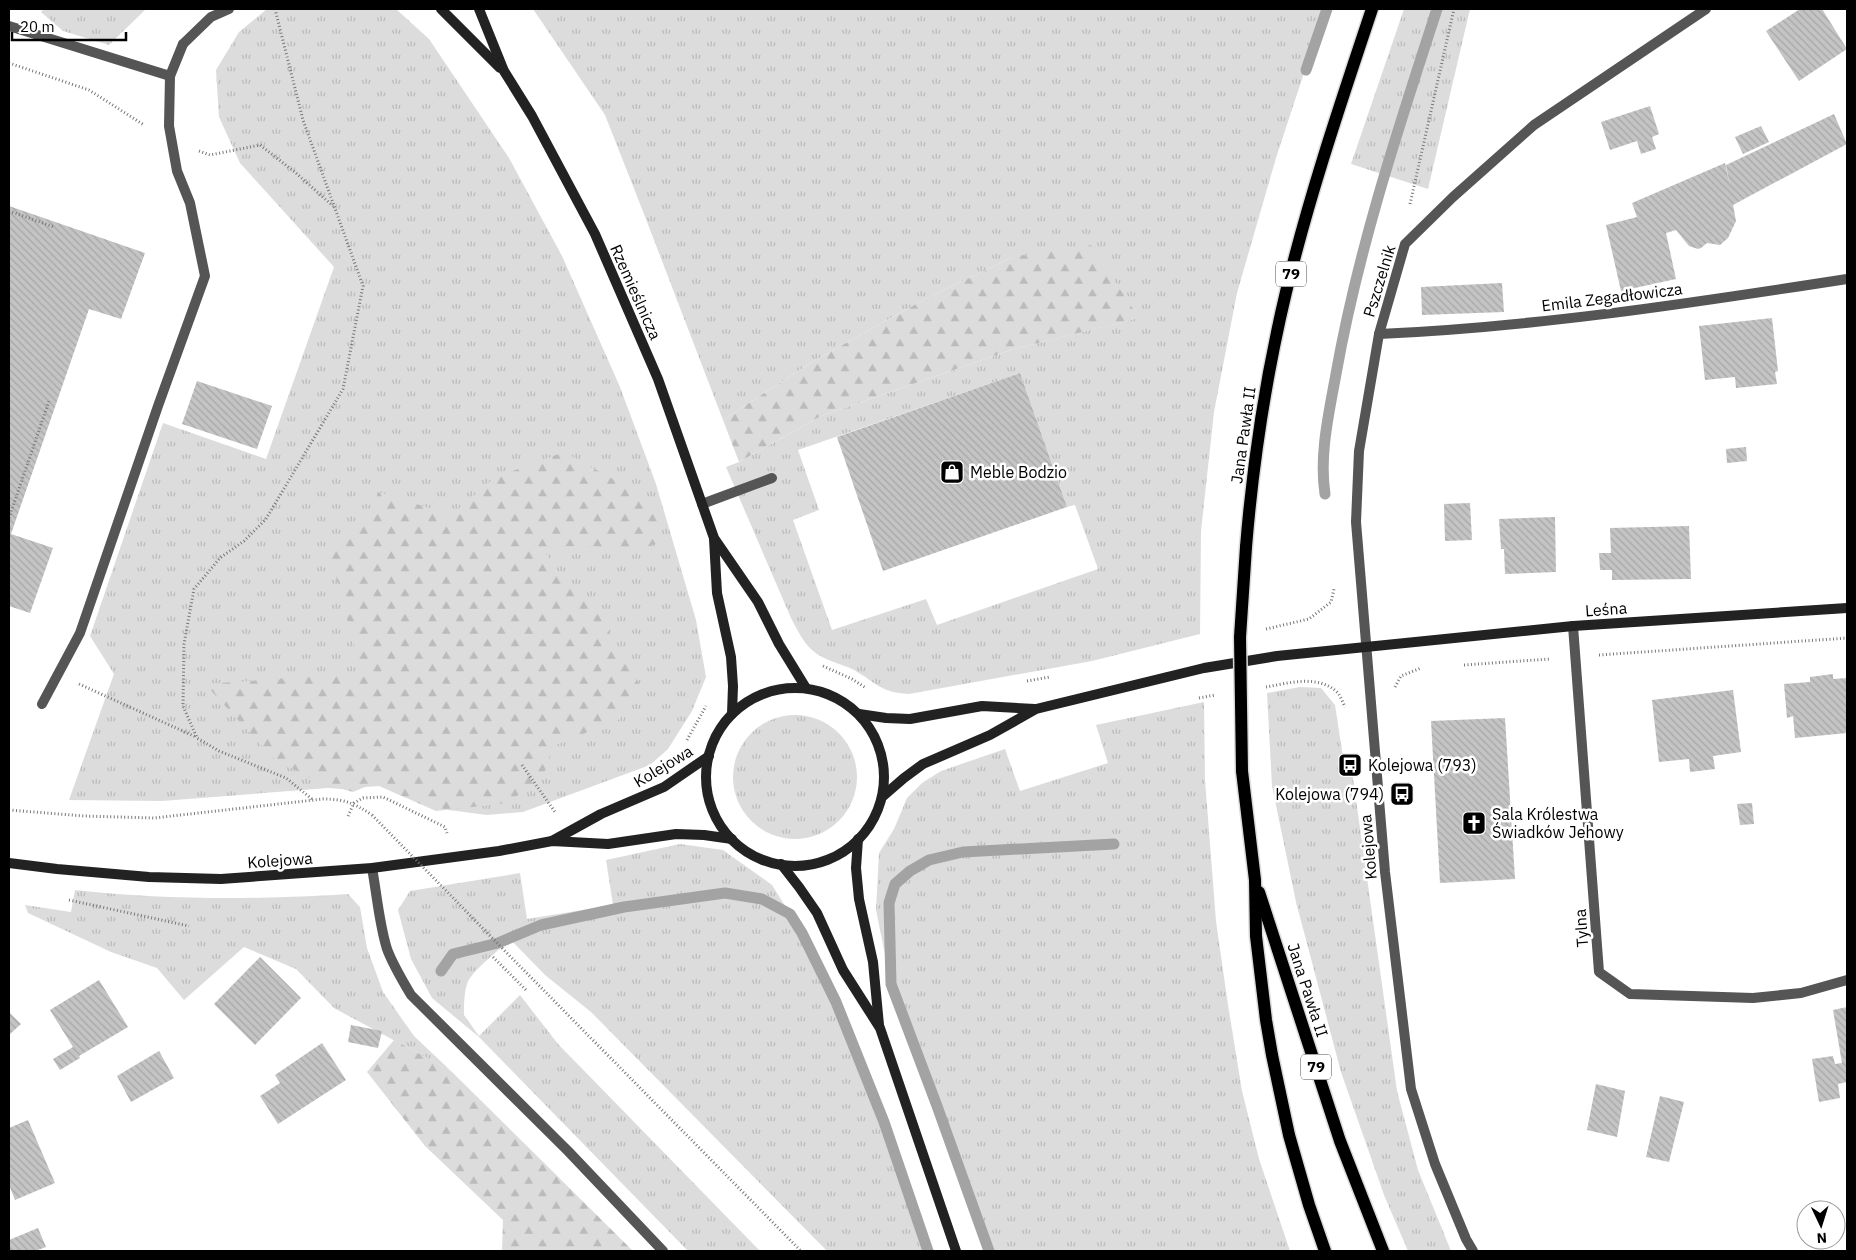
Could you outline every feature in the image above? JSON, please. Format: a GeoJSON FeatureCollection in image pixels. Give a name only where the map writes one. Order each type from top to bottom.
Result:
{"type":"FeatureCollection","features":[{"type":"Feature","properties":{"kind":"main road","name":"Jana Pawła II"},"geometry":{"type":"LineString","coordinates":[[1326,1251],[1309,1205],[1292,1144],[1266,1020],[1256,936],[1255,880],[1242,771],[1240,637],[1246,547],[1259,428],[1274,346],[1286,291],[1316,181],[1372,9]]}},
{"type":"Feature","properties":{"kind":"main road","name":"Jana Pawła II"},"geometry":{"type":"LineString","coordinates":[[1255,880],[1340,1141],[1383,1251]]}},
{"type":"Feature","properties":{"kind":"street"},"geometry":{"type":"LineString","coordinates":[[42,704],[80,632],[205,276],[190,204],[177,171],[169,126],[170,76],[183,44],[213,13],[229,9]]}},
{"type":"Feature","properties":{"kind":"street","name":"Rzemieślnicza"},"geometry":{"type":"LineString","coordinates":[[441,9],[504,71]]}},
{"type":"Feature","properties":{"kind":"street","name":"Rzemieślnicza"},"geometry":{"type":"LineString","coordinates":[[479,9],[504,71],[532,116],[595,234],[658,379],[714,538],[758,602],[779,644],[806,688]]}},
{"type":"Feature","properties":{"kind":"street","name":"Pszczelnik"},"geometry":{"type":"LineString","coordinates":[[1367,646],[1356,522],[1359,451],[1379,334],[1405,244],[1453,197],[1534,125],[1706,9]]}},
{"type":"Feature","properties":{"kind":"street"},"geometry":{"type":"LineString","coordinates":[[9,26],[170,76]]}},
{"type":"Feature","properties":{"kind":"street","name":"Emila Zegadłowicza"},"geometry":{"type":"LineString","coordinates":[[1379,334],[1556,320],[1847,279]]}},
{"type":"Feature","properties":{"kind":"street"},"geometry":{"type":"LineString","coordinates":[[702,504],[772,478]]}},
{"type":"Feature","properties":{"kind":"street","name":"Rzemieślnicza"},"geometry":{"type":"LineString","coordinates":[[714,538],[717,593],[731,656],[732,714]]}},
{"type":"Feature","properties":{"kind":"street","name":"Leśna"},"geometry":{"type":"LineString","coordinates":[[1367,646],[1573,626],[1847,608]]}},
{"type":"Feature","properties":{"kind":"street","name":"Tylna"},"geometry":{"type":"LineString","coordinates":[[1573,626],[1599,972],[1630,994],[1753,998],[1801,993],[1847,980]]}},
{"type":"Feature","properties":{"kind":"street"},"geometry":{"type":"LineString","coordinates":[[882,797],[923,764],[990,735],[1036,709],[1204,668],[1278,656],[1367,646]]}},
{"type":"Feature","properties":{"kind":"street","name":"Kolejowa"},"geometry":{"type":"LineString","coordinates":[[1367,646],[1372,729],[1385,872],[1411,1089],[1435,1164],[1466,1239],[1473,1251]]}},
{"type":"Feature","properties":{"kind":"street"},"geometry":{"type":"LineString","coordinates":[[806,688],[834,697],[859,714],[876,739],[884,767],[882,797],[870,825],[850,847],[824,861],[795,866],[766,862],[741,848],[721,828],[709,801],[705,772],[711,744],[726,719],[748,700],[776,690],[806,688]]}},
{"type":"Feature","properties":{"kind":"street"},"geometry":{"type":"LineString","coordinates":[[859,714],[910,719],[982,706],[1036,709]]}},
{"type":"Feature","properties":{"kind":"street","name":"Kolejowa"},"geometry":{"type":"LineString","coordinates":[[552,841],[601,814],[664,787],[709,756]]}},
{"type":"Feature","properties":{"kind":"street","name":"Kolejowa"},"geometry":{"type":"LineString","coordinates":[[9,863],[57,870],[150,877],[222,879],[372,868],[498,851],[552,841],[608,844],[676,834],[732,839]]}},
{"type":"Feature","properties":{"kind":"street"},"geometry":{"type":"LineString","coordinates":[[858,839],[856,868],[859,899],[873,962],[880,1028],[956,1251]]}},
{"type":"Feature","properties":{"kind":"street"},"geometry":{"type":"LineString","coordinates":[[781,864],[817,913],[844,970],[880,1028]]}},
{"type":"Feature","properties":{"kind":"street"},"geometry":{"type":"LineString","coordinates":[[372,868],[381,925],[388,950],[399,975],[411,995],[568,1151],[663,1251]]}},
{"type":"Feature","properties":{"kind":"path"},"geometry":{"type":"LineString","coordinates":[[197,738],[183,706],[184,644],[194,589],[220,558],[244,541],[266,519],[343,389],[363,286],[303,120],[275,9]]}},
{"type":"Feature","properties":{"kind":"path"},"geometry":{"type":"LineString","coordinates":[[1405,244],[1410,200],[1454,9]]}},
{"type":"Feature","properties":{"kind":"path"},"geometry":{"type":"LineString","coordinates":[[9,63],[89,90],[172,143],[210,155],[260,145],[296,173],[335,208]]}},
{"type":"Feature","properties":{"kind":"path"},"geometry":{"type":"LineString","coordinates":[[9,211],[54,227]]}},
{"type":"Feature","properties":{"kind":"path"},"geometry":{"type":"LineString","coordinates":[[9,518],[49,401]]}},
{"type":"Feature","properties":{"kind":"path"},"geometry":{"type":"LineString","coordinates":[[819,664],[852,679],[868,690]]}},
{"type":"Feature","properties":{"kind":"path"},"geometry":{"type":"LineString","coordinates":[[58,674],[197,738],[219,751],[286,778],[313,800]]}},
{"type":"Feature","properties":{"kind":"path"},"geometry":{"type":"LineString","coordinates":[[1020,683],[1056,676]]}},
{"type":"Feature","properties":{"kind":"path"},"geometry":{"type":"LineString","coordinates":[[684,746],[710,701]]}},
{"type":"Feature","properties":{"kind":"path"},"geometry":{"type":"LineString","coordinates":[[522,765],[555,812]]}},
{"type":"Feature","properties":{"kind":"path"},"geometry":{"type":"LineString","coordinates":[[348,816],[354,803],[363,798],[383,797],[445,827],[447,833]]}},
{"type":"Feature","properties":{"kind":"path"},"geometry":{"type":"LineString","coordinates":[[9,810],[84,816],[154,818],[313,800],[338,799],[354,803],[372,815],[800,1251]]}},
{"type":"Feature","properties":{"kind":"path"},"geometry":{"type":"LineString","coordinates":[[69,900],[189,926]]}},
{"type":"Feature","properties":{"kind":"path"},"geometry":{"type":"LineString","coordinates":[[492,957],[526,990]]}},
{"type":"Feature","properties":{"kind":"green space"},"geometry":{"type":"Polygon","coordinates":[[[44,9],[146,9],[109,45],[63,31],[41,12],[44,9]]]}},
{"type":"Feature","properties":{"kind":"green space"},"geometry":{"type":"Polygon","coordinates":[[[267,9],[396,9],[429,39],[509,158],[562,256],[620,387],[656,484],[696,620],[706,677],[692,711],[668,749],[650,765],[523,812],[487,815],[441,809],[382,782],[318,780],[328,788],[162,801],[69,800],[114,674],[90,636],[163,423],[266,459],[334,267],[240,163],[219,117],[216,70],[239,32],[267,9]]]}},
{"type":"Feature","properties":{"kind":"green space"},"geometry":{"type":"Polygon","coordinates":[[[533,9],[1325,9],[1276,158],[1237,293],[1214,412],[1201,531],[1200,634],[1092,661],[909,694],[884,689],[854,670],[827,659],[812,650],[791,618],[726,467],[739,462],[821,416],[1014,349],[1138,318],[1013,257],[925,299],[812,362],[723,420],[605,115],[533,9]],[[1020,373],[798,450],[819,510],[793,520],[832,630],[926,599],[937,625],[1098,569],[1075,505],[1067,507],[1020,373]]]}},
{"type":"Feature","properties":{"kind":"green space"},"geometry":{"type":"Polygon","coordinates":[[[1404,9],[1470,9],[1428,189],[1351,164],[1404,9]]]}},
{"type":"Feature","properties":{"kind":"green space"},"geometry":{"type":"Polygon","coordinates":[[[1091,245],[1139,318],[1014,349],[821,416],[739,462],[723,420],[812,362],[925,299],[1013,257],[1091,245]]]}},
{"type":"Feature","properties":{"kind":"green space"},"geometry":{"type":"Polygon","coordinates":[[[564,452],[629,488],[660,512],[657,543],[633,553],[593,546],[541,547],[561,575],[593,605],[640,685],[620,719],[553,746],[543,777],[507,803],[436,811],[379,786],[365,787],[353,792],[328,788],[273,758],[205,684],[361,673],[327,541],[354,537],[379,492],[451,515],[494,478],[564,452]]]}},
{"type":"Feature","properties":{"kind":"green space"},"geometry":{"type":"Polygon","coordinates":[[[1300,687],[1321,688],[1335,705],[1343,757],[1350,757],[1397,1091],[1418,1170],[1451,1251],[1408,1251],[1384,1195],[1341,1072],[1296,902],[1272,786],[1267,693],[1300,687]]]}},
{"type":"Feature","properties":{"kind":"green space"},"geometry":{"type":"Polygon","coordinates":[[[1204,702],[1205,780],[1216,921],[1228,1005],[1242,1091],[1259,1159],[1290,1251],[989,1251],[891,984],[876,910],[879,853],[894,829],[907,798],[922,783],[941,771],[1005,749],[1020,791],[1108,763],[1096,725],[1204,702]]]}},
{"type":"Feature","properties":{"kind":"green space"},"geometry":{"type":"Polygon","coordinates":[[[795,715],[819,720],[839,733],[852,753],[857,777],[852,801],[839,821],[819,834],[795,839],[771,834],[751,821],[738,801],[733,777],[738,753],[751,733],[771,720],[795,715]]]}},
{"type":"Feature","properties":{"kind":"green space"},"geometry":{"type":"Polygon","coordinates":[[[680,844],[723,850],[772,885],[802,933],[836,1002],[884,1122],[928,1251],[827,1251],[591,1012],[545,975],[510,939],[470,979],[465,991],[464,1015],[479,1036],[520,995],[558,1044],[760,1251],[688,1251],[479,1037],[432,998],[411,959],[398,910],[410,891],[520,873],[527,919],[613,905],[606,860],[680,844]]]}},
{"type":"Feature","properties":{"kind":"green space"},"geometry":{"type":"Polygon","coordinates":[[[75,890],[143,896],[211,898],[348,894],[360,907],[367,948],[383,992],[414,1036],[451,1071],[334,1008],[296,969],[244,947],[184,1000],[157,968],[111,952],[28,913],[25,905],[71,912],[75,890]]]}},
{"type":"Feature","properties":{"kind":"green space"},"geometry":{"type":"Polygon","coordinates":[[[394,1040],[451,1071],[633,1251],[502,1251],[503,1220],[425,1146],[367,1072],[394,1040]]]}},
{"type":"Feature","properties":{"kind":"building"},"geometry":{"type":"Polygon","coordinates":[[[1800,9],[1822,9],[1847,49],[1799,81],[1766,31],[1800,9]]]}},
{"type":"Feature","properties":{"kind":"building"},"geometry":{"type":"Polygon","coordinates":[[[1650,106],[1659,134],[1652,137],[1656,149],[1641,154],[1637,141],[1610,150],[1601,122],[1650,106]]]}},
{"type":"Feature","properties":{"kind":"building"},"geometry":{"type":"Polygon","coordinates":[[[1834,114],[1847,144],[1733,205],[1736,221],[1728,238],[1720,245],[1707,243],[1698,249],[1689,246],[1676,230],[1666,233],[1676,279],[1621,291],[1606,225],[1637,217],[1632,203],[1725,163],[1730,186],[1726,165],[1834,114]]]}},
{"type":"Feature","properties":{"kind":"building"},"geometry":{"type":"Polygon","coordinates":[[[1761,126],[1769,142],[1743,154],[1735,137],[1761,126]]]}},
{"type":"Feature","properties":{"kind":"building"},"geometry":{"type":"Polygon","coordinates":[[[9,206],[145,253],[121,319],[89,309],[11,534],[53,548],[30,613],[9,606],[9,206]]]}},
{"type":"Feature","properties":{"kind":"building"},"geometry":{"type":"Polygon","coordinates":[[[1502,283],[1504,312],[1422,315],[1421,287],[1502,283]]]}},
{"type":"Feature","properties":{"kind":"building"},"geometry":{"type":"Polygon","coordinates":[[[1772,318],[1778,371],[1775,372],[1777,384],[1736,388],[1735,377],[1705,380],[1699,326],[1772,318]]]}},
{"type":"Feature","properties":{"kind":"building","name":"Meble Bodzio"},"geometry":{"type":"Polygon","coordinates":[[[1020,373],[1067,507],[883,571],[837,437],[1020,373]]]}},
{"type":"Feature","properties":{"kind":"building"},"geometry":{"type":"Polygon","coordinates":[[[197,381],[272,406],[257,449],[182,424],[197,381]]]}},
{"type":"Feature","properties":{"kind":"building"},"geometry":{"type":"Polygon","coordinates":[[[1746,447],[1747,461],[1727,463],[1726,449],[1746,447]]]}},
{"type":"Feature","properties":{"kind":"building"},"geometry":{"type":"Polygon","coordinates":[[[1470,503],[1472,540],[1445,541],[1444,504],[1470,503]]]}},
{"type":"Feature","properties":{"kind":"building"},"geometry":{"type":"Polygon","coordinates":[[[1555,517],[1556,572],[1505,574],[1504,549],[1501,549],[1499,519],[1555,517]]]}},
{"type":"Feature","properties":{"kind":"building"},"geometry":{"type":"Polygon","coordinates":[[[1689,526],[1691,579],[1612,580],[1612,570],[1600,570],[1599,553],[1611,553],[1610,528],[1689,526]]]}},
{"type":"Feature","properties":{"kind":"building"},"geometry":{"type":"Polygon","coordinates":[[[1833,674],[1833,679],[1847,678],[1847,733],[1795,738],[1793,716],[1787,718],[1784,684],[1810,682],[1810,677],[1833,674]]]}},
{"type":"Feature","properties":{"kind":"building"},"geometry":{"type":"Polygon","coordinates":[[[1733,690],[1741,752],[1713,756],[1715,769],[1690,772],[1689,759],[1659,762],[1652,700],[1733,690]]]}},
{"type":"Feature","properties":{"kind":"building","name":"Sala Królestwa Świadków Jehowy"},"geometry":{"type":"Polygon","coordinates":[[[1505,718],[1515,879],[1440,883],[1431,721],[1505,718]]]}},
{"type":"Feature","properties":{"kind":"building"},"geometry":{"type":"Polygon","coordinates":[[[1752,803],[1754,824],[1740,825],[1737,804],[1752,803]]]}},
{"type":"Feature","properties":{"kind":"building"},"geometry":{"type":"Polygon","coordinates":[[[260,957],[301,998],[255,1045],[214,1004],[260,957]]]}},
{"type":"Feature","properties":{"kind":"building"},"geometry":{"type":"Polygon","coordinates":[[[99,980],[128,1027],[79,1056],[80,1058],[60,1070],[53,1059],[73,1047],[50,1010],[99,980]]]}},
{"type":"Feature","properties":{"kind":"building"},"geometry":{"type":"Polygon","coordinates":[[[1847,1007],[1847,1082],[1838,1084],[1840,1098],[1819,1102],[1812,1059],[1833,1056],[1835,1064],[1842,1063],[1833,1010],[1847,1007]]]}},
{"type":"Feature","properties":{"kind":"building"},"geometry":{"type":"Polygon","coordinates":[[[9,1012],[21,1024],[9,1035],[9,1012]]]}},
{"type":"Feature","properties":{"kind":"building"},"geometry":{"type":"Polygon","coordinates":[[[351,1025],[382,1031],[378,1048],[348,1042],[351,1025]]]}},
{"type":"Feature","properties":{"kind":"building"},"geometry":{"type":"Polygon","coordinates":[[[322,1043],[346,1080],[278,1124],[260,1096],[280,1083],[275,1075],[322,1043]]]}},
{"type":"Feature","properties":{"kind":"building"},"geometry":{"type":"Polygon","coordinates":[[[159,1051],[174,1078],[131,1102],[117,1076],[159,1051]]]}},
{"type":"Feature","properties":{"kind":"building"},"geometry":{"type":"Polygon","coordinates":[[[1596,1084],[1625,1091],[1617,1137],[1587,1130],[1596,1084]]]}},
{"type":"Feature","properties":{"kind":"building"},"geometry":{"type":"Polygon","coordinates":[[[1660,1096],[1684,1102],[1669,1162],[1646,1157],[1660,1096]]]}},
{"type":"Feature","properties":{"kind":"building"},"geometry":{"type":"Polygon","coordinates":[[[28,1120],[55,1183],[15,1200],[9,1185],[9,1128],[28,1120]]]}},
{"type":"Feature","properties":{"kind":"building"},"geometry":{"type":"Polygon","coordinates":[[[38,1228],[46,1247],[35,1251],[9,1251],[9,1240],[38,1228]]]}},
{"type":"Feature","properties":{"kind":"waterway"},"geometry":{"type":"LineString","coordinates":[[1306,70],[1327,9]]}},
{"type":"Feature","properties":{"kind":"waterway"},"geometry":{"type":"LineString","coordinates":[[1325,494],[1323,479],[1324,449],[1330,404],[1345,328],[1380,190],[1437,9]]}},
{"type":"Feature","properties":{"kind":"waterway"},"geometry":{"type":"LineString","coordinates":[[989,1251],[891,984],[889,903],[895,884],[910,871],[929,860],[963,852],[1114,844]]}},
{"type":"Feature","properties":{"kind":"waterway"},"geometry":{"type":"LineString","coordinates":[[441,971],[453,954],[498,943],[541,925],[624,907],[725,893],[762,899],[790,914],[802,933],[836,1002],[884,1122],[928,1251]]}},
{"type":"Feature","properties":{"kind":"place","name":"Meble Bodzio"},"geometry":{"type":"Point","coordinates":[952,472]}},
{"type":"Feature","properties":{"kind":"place","name":"Kolejowa (793)"},"geometry":{"type":"Point","coordinates":[1350,765]}},
{"type":"Feature","properties":{"kind":"place","name":"Kolejowa (794)"},"geometry":{"type":"Point","coordinates":[1402,794]}},
{"type":"Feature","properties":{"kind":"place","name":"Sala Królestwa Świadków Jehowy"},"geometry":{"type":"Point","coordinates":[1474,823]}}]}
